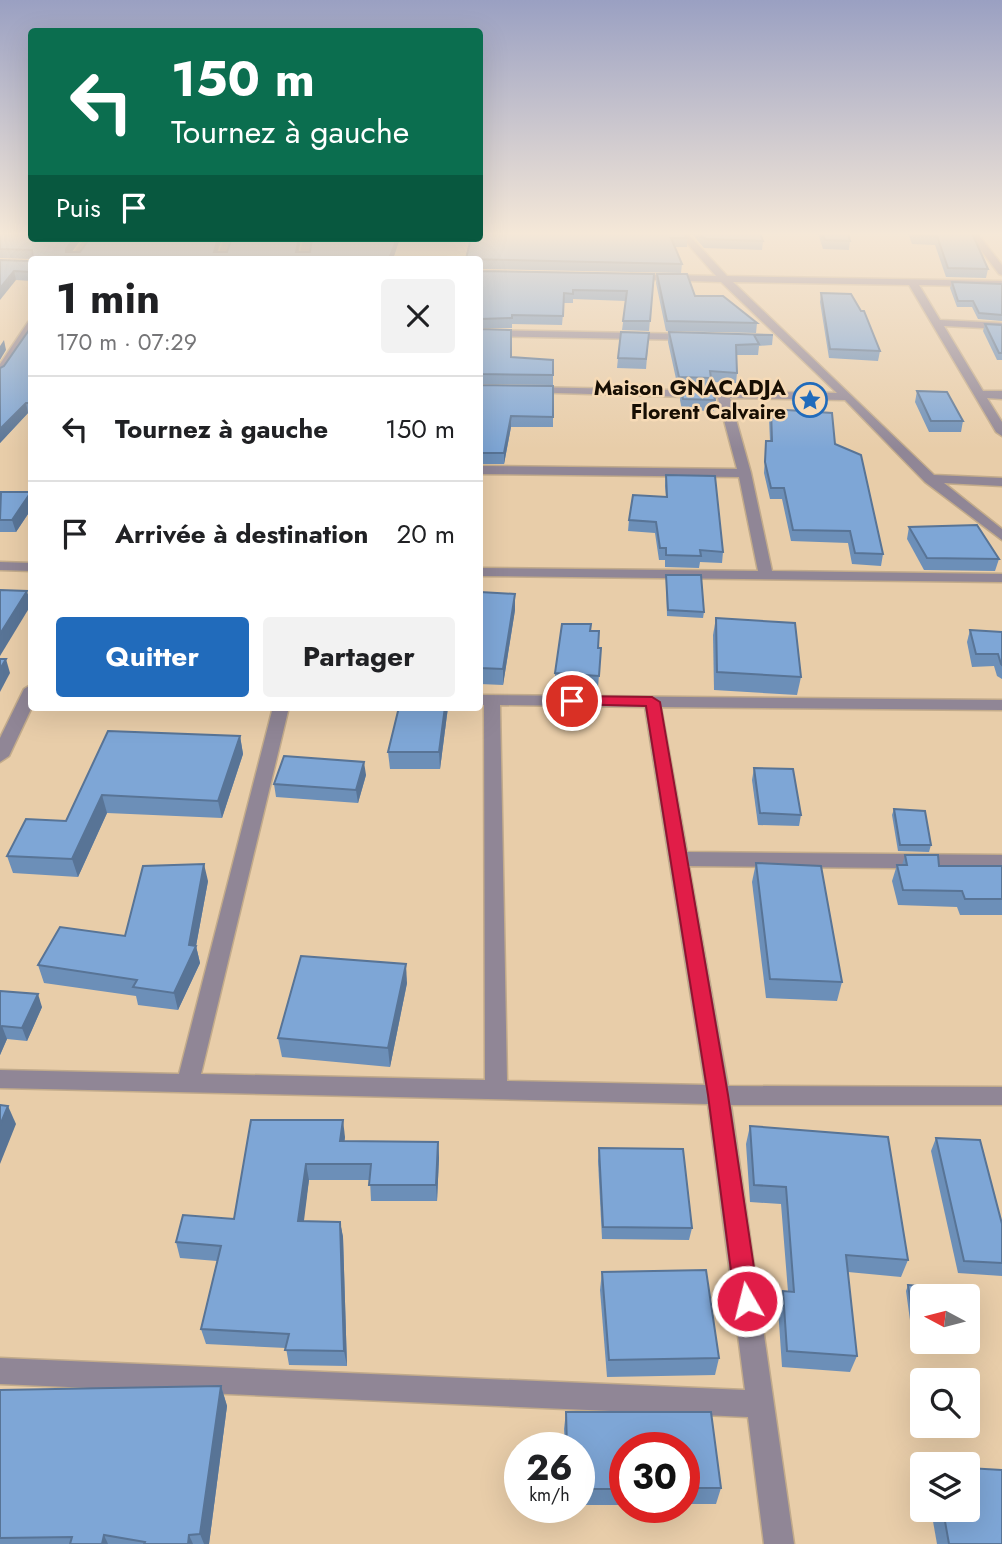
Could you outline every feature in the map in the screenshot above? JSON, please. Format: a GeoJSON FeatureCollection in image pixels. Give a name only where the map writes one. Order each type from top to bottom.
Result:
{"type":"FeatureCollection","features":[{"type":"Feature","properties":{"kind":"street"},"geometry":{"type":"LineString","coordinates":[[749,305],[782,339],[848,397],[930,479],[1002,536]]}},
{"type":"Feature","properties":{"kind":"street"},"geometry":{"type":"LineString","coordinates":[[927,305],[1002,432]]}},
{"type":"Feature","properties":{"kind":"street"},"geometry":{"type":"LineString","coordinates":[[937,323],[1002,326]]}},
{"type":"Feature","properties":{"kind":"street"},"geometry":{"type":"LineString","coordinates":[[0,373],[28,330]]}},
{"type":"Feature","properties":{"kind":"street"},"geometry":{"type":"LineString","coordinates":[[483,333],[708,338]]}},
{"type":"Feature","properties":{"kind":"street"},"geometry":{"type":"LineString","coordinates":[[520,390],[848,397]]}},
{"type":"Feature","properties":{"kind":"street"},"geometry":{"type":"LineString","coordinates":[[722,393],[745,473],[766,576]]}},
{"type":"Feature","properties":{"kind":"street"},"geometry":{"type":"LineString","coordinates":[[979,394],[1002,395]]}},
{"type":"Feature","properties":{"kind":"street"},"geometry":{"type":"LineString","coordinates":[[483,470],[745,473]]}},
{"type":"Feature","properties":{"kind":"street"},"geometry":{"type":"LineString","coordinates":[[930,479],[1002,482]]}},
{"type":"Feature","properties":{"kind":"street"},"geometry":{"type":"LineString","coordinates":[[0,566],[28,567]]}},
{"type":"Feature","properties":{"kind":"street"},"geometry":{"type":"LineString","coordinates":[[483,572],[1002,578]]}},
{"type":"Feature","properties":{"kind":"street"},"geometry":{"type":"LineString","coordinates":[[0,756],[28,696]]}},
{"type":"Feature","properties":{"kind":"street"},"geometry":{"type":"LineString","coordinates":[[496,1089],[486,700],[1002,705]]}},
{"type":"Feature","properties":{"kind":"street"},"geometry":{"type":"LineString","coordinates":[[652,702],[718,1095],[779,1544]]}},
{"type":"Feature","properties":{"kind":"street"},"geometry":{"type":"LineString","coordinates":[[188,1083],[280,711]]}},
{"type":"Feature","properties":{"kind":"street"},"geometry":{"type":"LineString","coordinates":[[677,859],[1002,862]]}},
{"type":"Feature","properties":{"kind":"street"},"geometry":{"type":"LineString","coordinates":[[0,1079],[718,1095],[1002,1096]]}},
{"type":"Feature","properties":{"kind":"street"},"geometry":{"type":"LineString","coordinates":[[0,1371],[761,1404]]}},
{"type":"Feature","properties":{"kind":"building"},"geometry":{"type":"Polygon","coordinates":[[[483,305],[563,305],[563,316],[512,315],[512,318],[483,319],[483,305]]]}},
{"type":"Feature","properties":{"kind":"building"},"geometry":{"type":"Polygon","coordinates":[[[625,305],[651,305],[650,321],[623,321],[625,305]]]}},
{"type":"Feature","properties":{"kind":"building"},"geometry":{"type":"Polygon","coordinates":[[[664,305],[734,305],[757,323],[667,321],[664,305]]]}},
{"type":"Feature","properties":{"kind":"building"},"geometry":{"type":"Polygon","coordinates":[[[823,305],[858,305],[864,311],[880,351],[830,349],[823,305]]]}},
{"type":"Feature","properties":{"kind":"building"},"geometry":{"type":"Polygon","coordinates":[[[975,305],[1002,305],[1002,315],[979,313],[975,305]]]}},
{"type":"Feature","properties":{"kind":"building"},"geometry":{"type":"Polygon","coordinates":[[[985,324],[1002,325],[1002,353],[999,353],[985,324]]]}},
{"type":"Feature","properties":{"kind":"building"},"geometry":{"type":"Polygon","coordinates":[[[483,329],[511,330],[511,357],[553,360],[553,375],[483,374],[483,329]]]}},
{"type":"Feature","properties":{"kind":"building"},"geometry":{"type":"Polygon","coordinates":[[[28,331],[28,403],[0,429],[0,368],[28,331]]]}},
{"type":"Feature","properties":{"kind":"building"},"geometry":{"type":"Polygon","coordinates":[[[621,332],[649,333],[646,359],[618,358],[621,332]]]}},
{"type":"Feature","properties":{"kind":"building"},"geometry":{"type":"Polygon","coordinates":[[[669,332],[773,335],[754,335],[759,344],[736,345],[737,373],[710,371],[711,378],[679,377],[669,332]]]}},
{"type":"Feature","properties":{"kind":"building"},"geometry":{"type":"Polygon","coordinates":[[[483,385],[553,386],[553,417],[511,416],[504,453],[483,453],[483,385]]]}},
{"type":"Feature","properties":{"kind":"building"},"geometry":{"type":"Polygon","coordinates":[[[681,389],[713,390],[715,400],[683,399],[681,389]]]}},
{"type":"Feature","properties":{"kind":"building"},"geometry":{"type":"Polygon","coordinates":[[[917,391],[947,392],[963,421],[931,421],[917,391]]]}},
{"type":"Feature","properties":{"kind":"building"},"geometry":{"type":"Polygon","coordinates":[[[771,409],[832,413],[835,444],[861,455],[883,554],[855,553],[850,531],[793,530],[784,488],[771,488],[765,462],[766,441],[772,441],[771,409]]]}},
{"type":"Feature","properties":{"kind":"building"},"geometry":{"type":"Polygon","coordinates":[[[666,475],[715,476],[723,552],[700,550],[701,556],[666,555],[666,548],[660,548],[656,522],[629,520],[633,495],[667,497],[666,475]]]}},
{"type":"Feature","properties":{"kind":"building"},"geometry":{"type":"Polygon","coordinates":[[[1,492],[28,492],[28,496],[12,520],[0,520],[1,492]]]}},
{"type":"Feature","properties":{"kind":"building"},"geometry":{"type":"Polygon","coordinates":[[[977,525],[999,559],[927,558],[909,527],[977,525]]]}},
{"type":"Feature","properties":{"kind":"building"},"geometry":{"type":"Polygon","coordinates":[[[666,575],[701,575],[704,612],[668,610],[666,575]]]}},
{"type":"Feature","properties":{"kind":"building"},"geometry":{"type":"Polygon","coordinates":[[[0,590],[27,591],[0,634],[0,590]]]}},
{"type":"Feature","properties":{"kind":"building"},"geometry":{"type":"Polygon","coordinates":[[[483,592],[515,594],[503,669],[483,668],[483,592]]]}},
{"type":"Feature","properties":{"kind":"building"},"geometry":{"type":"Polygon","coordinates":[[[716,618],[795,623],[801,677],[717,672],[716,618]]]}},
{"type":"Feature","properties":{"kind":"building"},"geometry":{"type":"Polygon","coordinates":[[[562,624],[591,624],[590,631],[599,631],[599,676],[555,673],[562,624]]]}},
{"type":"Feature","properties":{"kind":"building"},"geometry":{"type":"Polygon","coordinates":[[[970,630],[1002,632],[1002,665],[998,654],[976,654],[970,630]]]}},
{"type":"Feature","properties":{"kind":"building"},"geometry":{"type":"Polygon","coordinates":[[[398,711],[444,711],[439,752],[388,752],[398,711]]]}},
{"type":"Feature","properties":{"kind":"building"},"geometry":{"type":"Polygon","coordinates":[[[108,731],[240,736],[218,801],[102,795],[72,859],[7,856],[26,819],[66,821],[108,731]]]}},
{"type":"Feature","properties":{"kind":"building"},"geometry":{"type":"Polygon","coordinates":[[[284,756],[364,762],[356,790],[274,784],[284,756]]]}},
{"type":"Feature","properties":{"kind":"building"},"geometry":{"type":"Polygon","coordinates":[[[754,768],[793,769],[801,815],[760,813],[754,768]]]}},
{"type":"Feature","properties":{"kind":"building"},"geometry":{"type":"Polygon","coordinates":[[[894,809],[925,811],[931,845],[900,845],[894,809]]]}},
{"type":"Feature","properties":{"kind":"building"},"geometry":{"type":"Polygon","coordinates":[[[905,855],[938,855],[939,866],[1002,866],[1002,899],[965,899],[962,891],[903,890],[897,865],[907,865],[905,855]]]}},
{"type":"Feature","properties":{"kind":"building"},"geometry":{"type":"Polygon","coordinates":[[[756,863],[821,866],[842,982],[770,979],[756,863]]]}},
{"type":"Feature","properties":{"kind":"building"},"geometry":{"type":"Polygon","coordinates":[[[204,864],[189,945],[196,946],[174,993],[133,987],[137,980],[38,965],[60,927],[125,936],[143,866],[204,864]]]}},
{"type":"Feature","properties":{"kind":"building"},"geometry":{"type":"Polygon","coordinates":[[[301,956],[406,964],[388,1048],[278,1038],[301,956]]]}},
{"type":"Feature","properties":{"kind":"building"},"geometry":{"type":"Polygon","coordinates":[[[0,991],[38,994],[22,1028],[2,1026],[0,1030],[0,991]]]}},
{"type":"Feature","properties":{"kind":"building"},"geometry":{"type":"Polygon","coordinates":[[[0,1105],[8,1106],[0,1125],[0,1105]]]}},
{"type":"Feature","properties":{"kind":"building"},"geometry":{"type":"Polygon","coordinates":[[[251,1120],[343,1120],[340,1141],[438,1142],[436,1185],[369,1185],[371,1164],[306,1164],[298,1221],[340,1222],[344,1351],[285,1350],[289,1334],[201,1329],[221,1246],[176,1242],[183,1215],[234,1219],[251,1120]]]}},
{"type":"Feature","properties":{"kind":"building"},"geometry":{"type":"Polygon","coordinates":[[[750,1126],[888,1137],[908,1260],[846,1255],[857,1356],[787,1351],[783,1291],[794,1292],[786,1187],[754,1185],[750,1126]]]}},
{"type":"Feature","properties":{"kind":"building"},"geometry":{"type":"Polygon","coordinates":[[[936,1138],[980,1140],[1002,1224],[1002,1263],[964,1261],[936,1138]]]}},
{"type":"Feature","properties":{"kind":"building"},"geometry":{"type":"Polygon","coordinates":[[[599,1148],[683,1149],[692,1228],[603,1227],[599,1148]]]}},
{"type":"Feature","properties":{"kind":"building"},"geometry":{"type":"Polygon","coordinates":[[[706,1270],[719,1358],[609,1360],[602,1272],[706,1270]]]}},
{"type":"Feature","properties":{"kind":"building"},"geometry":{"type":"Polygon","coordinates":[[[221,1386],[200,1534],[189,1535],[188,1544],[144,1544],[145,1542],[104,1535],[102,1544],[70,1544],[72,1537],[0,1538],[0,1390],[221,1386]]]}},
{"type":"Feature","properties":{"kind":"building"},"geometry":{"type":"Polygon","coordinates":[[[566,1412],[711,1412],[721,1488],[700,1488],[700,1432],[609,1432],[609,1489],[595,1489],[595,1432],[567,1432],[566,1412]]]}},
{"type":"Feature","properties":{"kind":"building"},"geometry":{"type":"Polygon","coordinates":[[[980,1469],[1002,1470],[1002,1544],[949,1544],[945,1522],[980,1522],[980,1469]]]}},
{"type":"Feature","properties":{"kind":"place","name":"Maison GNACADJA Florent Calvaire"},"geometry":{"type":"Point","coordinates":[810,400]}},
{"type":"Feature","properties":{"kind":"route"},"geometry":{"type":"LineString","coordinates":[[572,701],[652,702],[718,1095],[747,1301]]}}]}
